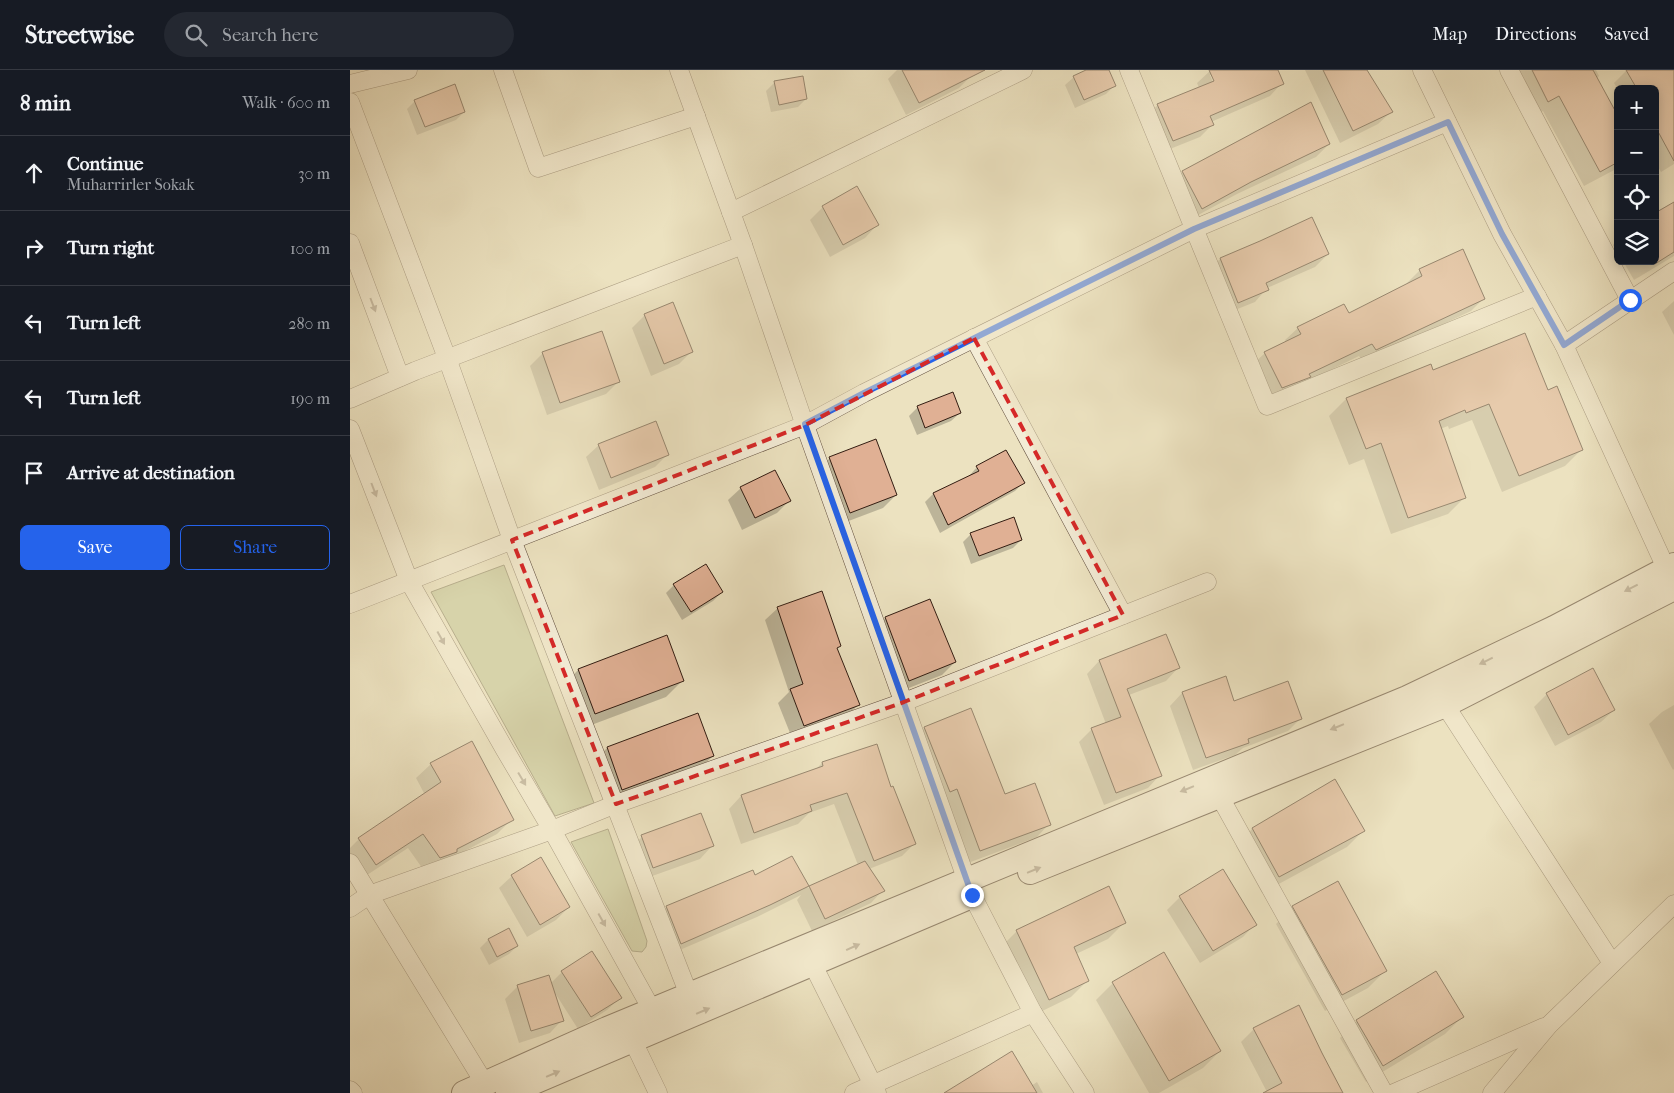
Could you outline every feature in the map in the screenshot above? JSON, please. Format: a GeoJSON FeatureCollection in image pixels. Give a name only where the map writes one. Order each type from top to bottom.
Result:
{"type":"FeatureCollection","features":[{"type":"Feature","properties":{"kind":"street"},"geometry":{"type":"LineString","coordinates":[[350,84],[408,70]]}},
{"type":"Feature","properties":{"kind":"street"},"geometry":{"type":"LineString","coordinates":[[503,70],[538,168],[696,116]]}},
{"type":"Feature","properties":{"kind":"street"},"geometry":{"type":"LineString","coordinates":[[679,70],[743,245],[969,888],[1033,1013],[1086,1093]]}},
{"type":"Feature","properties":{"kind":"street"},"geometry":{"type":"LineString","coordinates":[[731,212],[1023,70]]}},
{"type":"Feature","properties":{"kind":"street"},"geometry":{"type":"LineString","coordinates":[[1130,70],[1268,406],[1537,296]]}},
{"type":"Feature","properties":{"kind":"street"},"geometry":{"type":"LineString","coordinates":[[1422,70],[1502,234],[1564,345],[1672,577]]}},
{"type":"Feature","properties":{"kind":"street"},"geometry":{"type":"LineString","coordinates":[[1510,70],[1630,300]]}},
{"type":"Feature","properties":{"kind":"street"},"geometry":{"type":"LineString","coordinates":[[350,102],[447,358],[512,540],[689,995]]}},
{"type":"Feature","properties":{"kind":"street"},"geometry":{"type":"LineString","coordinates":[[350,604],[805,424],[1194,229],[1448,122]]}},
{"type":"Feature","properties":{"kind":"street"},"geometry":{"type":"LineString","coordinates":[[350,243],[400,377]]}},
{"type":"Feature","properties":{"kind":"street"},"geometry":{"type":"LineString","coordinates":[[350,399],[447,358],[743,245]]}},
{"type":"Feature","properties":{"kind":"street"},"geometry":{"type":"LineString","coordinates":[[1564,345],[1674,271]]}},
{"type":"Feature","properties":{"kind":"street"},"geometry":{"type":"LineString","coordinates":[[974,338],[1123,614]]}},
{"type":"Feature","properties":{"kind":"street"},"geometry":{"type":"LineString","coordinates":[[350,428],[409,581],[552,830],[652,1010]]}},
{"type":"Feature","properties":{"kind":"street"},"geometry":{"type":"LineString","coordinates":[[464,1093],[689,995],[969,888],[1220,796],[1445,705],[1672,577]]}},
{"type":"Feature","properties":{"kind":"street"},"geometry":{"type":"LineString","coordinates":[[508,1093],[812,965],[969,888],[1407,698],[1554,628],[1672,577]]}},
{"type":"Feature","properties":{"kind":"street"},"geometry":{"type":"LineString","coordinates":[[350,908],[369,895],[552,830],[616,804],[904,702],[1207,582]]}},
{"type":"Feature","properties":{"kind":"street"},"geometry":{"type":"LineString","coordinates":[[1445,705],[1612,963]]}},
{"type":"Feature","properties":{"kind":"street"},"geometry":{"type":"LineString","coordinates":[[1220,796],[1384,1093]]}},
{"type":"Feature","properties":{"kind":"street"},"geometry":{"type":"LineString","coordinates":[[350,863],[485,1084]]}},
{"type":"Feature","properties":{"kind":"street"},"geometry":{"type":"LineString","coordinates":[[1492,1093],[1549,1025],[1674,904]]}},
{"type":"Feature","properties":{"kind":"street"},"geometry":{"type":"LineString","coordinates":[[812,965],[875,1088]]}},
{"type":"Feature","properties":{"kind":"street"},"geometry":{"type":"LineString","coordinates":[[854,1093],[875,1088],[1033,1013]]}},
{"type":"Feature","properties":{"kind":"street"},"geometry":{"type":"LineString","coordinates":[[1394,1093],[1549,1025]]}},
{"type":"Feature","properties":{"kind":"street"},"geometry":{"type":"LineString","coordinates":[[633,1041],[658,1093]]}},
{"type":"Feature","properties":{"kind":"street"},"geometry":{"type":"LineString","coordinates":[[350,1090],[353,1093]]}},
{"type":"Feature","properties":{"kind":"highlighted area"},"geometry":{"type":"Polygon","coordinates":[[[974,338],[1123,615],[904,702],[616,804],[512,540],[805,425],[974,338]]]}},
{"type":"Feature","properties":{"kind":"green space"},"geometry":{"type":"Polygon","coordinates":[[[504,565],[594,803],[555,816],[431,592],[504,565]]]}},
{"type":"Feature","properties":{"kind":"green space"},"geometry":{"type":"Polygon","coordinates":[[[608,829],[647,941],[646,947],[642,952],[632,951],[571,842],[608,829]]]}},
{"type":"Feature","properties":{"kind":"building"},"geometry":{"type":"Polygon","coordinates":[[[902,70],[985,70],[919,103],[902,70]]]}},
{"type":"Feature","properties":{"kind":"building"},"geometry":{"type":"Polygon","coordinates":[[[1086,70],[1109,70],[1116,86],[1084,100],[1073,76],[1086,70]]]}},
{"type":"Feature","properties":{"kind":"building"},"geometry":{"type":"Polygon","coordinates":[[[1209,70],[1278,70],[1284,84],[1210,116],[1214,125],[1173,141],[1157,104],[1214,81],[1209,70]]]}},
{"type":"Feature","properties":{"kind":"building"},"geometry":{"type":"Polygon","coordinates":[[[1323,70],[1367,70],[1393,112],[1353,131],[1323,70]]]}},
{"type":"Feature","properties":{"kind":"building"},"geometry":{"type":"Polygon","coordinates":[[[1532,70],[1593,70],[1614,109],[1614,164],[1600,172],[1559,96],[1548,102],[1532,70]]]}},
{"type":"Feature","properties":{"kind":"building"},"geometry":{"type":"Polygon","coordinates":[[[1626,70],[1674,70],[1674,161],[1659,133],[1659,85],[1635,85],[1626,70]]]}},
{"type":"Feature","properties":{"kind":"building"},"geometry":{"type":"Polygon","coordinates":[[[803,76],[807,99],[779,105],[774,81],[803,76]]]}},
{"type":"Feature","properties":{"kind":"building"},"geometry":{"type":"Polygon","coordinates":[[[455,84],[465,112],[425,127],[414,100],[455,84]]]}},
{"type":"Feature","properties":{"kind":"building"},"geometry":{"type":"Polygon","coordinates":[[[1311,102],[1330,144],[1251,182],[1202,209],[1182,171],[1311,102]]]}},
{"type":"Feature","properties":{"kind":"building"},"geometry":{"type":"Polygon","coordinates":[[[857,186],[879,225],[843,245],[822,206],[857,186]]]}},
{"type":"Feature","properties":{"kind":"building"},"geometry":{"type":"Polygon","coordinates":[[[1674,202],[1674,252],[1659,261],[1659,220],[1659,211],[1674,202]]]}},
{"type":"Feature","properties":{"kind":"building"},"geometry":{"type":"Polygon","coordinates":[[[1312,217],[1329,254],[1266,283],[1269,290],[1238,303],[1220,258],[1312,217]]]}},
{"type":"Feature","properties":{"kind":"building"},"geometry":{"type":"Polygon","coordinates":[[[1463,249],[1485,299],[1376,350],[1372,344],[1309,374],[1311,377],[1282,388],[1264,352],[1301,334],[1297,327],[1344,304],[1349,313],[1422,276],[1419,269],[1463,249]]]}},
{"type":"Feature","properties":{"kind":"building"},"geometry":{"type":"Polygon","coordinates":[[[673,302],[693,352],[664,364],[644,314],[673,302]]]}},
{"type":"Feature","properties":{"kind":"building"},"geometry":{"type":"Polygon","coordinates":[[[602,331],[620,382],[560,403],[542,352],[602,331]]]}},
{"type":"Feature","properties":{"kind":"building"},"geometry":{"type":"Polygon","coordinates":[[[1525,333],[1548,390],[1557,386],[1583,450],[1519,476],[1489,404],[1466,413],[1465,410],[1439,421],[1466,498],[1408,518],[1381,443],[1366,449],[1346,398],[1431,364],[1433,370],[1525,333]]]}},
{"type":"Feature","properties":{"kind":"building"},"geometry":{"type":"Polygon","coordinates":[[[953,392],[961,413],[925,428],[917,406],[953,392]]]}},
{"type":"Feature","properties":{"kind":"building"},"geometry":{"type":"Polygon","coordinates":[[[656,421],[669,455],[611,478],[598,444],[656,421]]]}},
{"type":"Feature","properties":{"kind":"building"},"geometry":{"type":"Polygon","coordinates":[[[876,439],[897,495],[850,513],[829,457],[876,439]]]}},
{"type":"Feature","properties":{"kind":"building"},"geometry":{"type":"Polygon","coordinates":[[[1006,450],[1025,483],[948,525],[933,493],[979,471],[976,466],[1006,450]]]}},
{"type":"Feature","properties":{"kind":"building"},"geometry":{"type":"Polygon","coordinates":[[[775,470],[791,501],[755,518],[740,487],[775,470]]]}},
{"type":"Feature","properties":{"kind":"building"},"geometry":{"type":"Polygon","coordinates":[[[1014,517],[1022,540],[979,556],[970,533],[1014,517]]]}},
{"type":"Feature","properties":{"kind":"building"},"geometry":{"type":"Polygon","coordinates":[[[706,564],[723,592],[691,612],[673,584],[706,564]]]}},
{"type":"Feature","properties":{"kind":"building"},"geometry":{"type":"Polygon","coordinates":[[[822,591],[841,646],[837,648],[860,705],[804,726],[790,689],[803,684],[777,607],[822,591]]]}},
{"type":"Feature","properties":{"kind":"building"},"geometry":{"type":"Polygon","coordinates":[[[930,599],[956,662],[909,681],[885,617],[930,599]]]}},
{"type":"Feature","properties":{"kind":"building"},"geometry":{"type":"Polygon","coordinates":[[[1166,634],[1180,668],[1127,689],[1162,776],[1116,793],[1091,728],[1121,717],[1099,660],[1166,634]]]}},
{"type":"Feature","properties":{"kind":"building"},"geometry":{"type":"Polygon","coordinates":[[[667,635],[684,681],[595,714],[578,669],[667,635]]]}},
{"type":"Feature","properties":{"kind":"building"},"geometry":{"type":"Polygon","coordinates":[[[1593,668],[1615,710],[1568,735],[1546,693],[1593,668]]]}},
{"type":"Feature","properties":{"kind":"building"},"geometry":{"type":"Polygon","coordinates":[[[1226,676],[1234,701],[1288,681],[1302,719],[1248,739],[1249,743],[1206,758],[1182,692],[1226,676]]]}},
{"type":"Feature","properties":{"kind":"building"},"geometry":{"type":"Polygon","coordinates":[[[971,708],[1005,794],[1035,783],[1051,825],[980,851],[957,789],[950,792],[924,727],[971,708]]]}},
{"type":"Feature","properties":{"kind":"building"},"geometry":{"type":"Polygon","coordinates":[[[698,713],[714,756],[622,790],[607,747],[698,713]]]}},
{"type":"Feature","properties":{"kind":"building"},"geometry":{"type":"Polygon","coordinates":[[[472,741],[514,820],[457,849],[457,852],[440,858],[423,834],[376,865],[358,838],[441,782],[430,763],[472,741]]]}},
{"type":"Feature","properties":{"kind":"building"},"geometry":{"type":"Polygon","coordinates":[[[877,744],[891,787],[893,786],[916,844],[874,861],[847,793],[810,805],[812,811],[754,833],[741,795],[823,766],[822,762],[877,744]]]}},
{"type":"Feature","properties":{"kind":"building"},"geometry":{"type":"Polygon","coordinates":[[[1335,779],[1365,831],[1279,877],[1252,828],[1335,779]]]}},
{"type":"Feature","properties":{"kind":"building"},"geometry":{"type":"Polygon","coordinates":[[[701,813],[714,846],[653,868],[641,835],[701,813]]]}},
{"type":"Feature","properties":{"kind":"building"},"geometry":{"type":"Polygon","coordinates":[[[792,856],[809,886],[681,944],[666,906],[753,870],[755,875],[792,856]]]}},
{"type":"Feature","properties":{"kind":"building"},"geometry":{"type":"Polygon","coordinates":[[[541,857],[570,907],[540,925],[511,875],[541,857]]]}},
{"type":"Feature","properties":{"kind":"building"},"geometry":{"type":"Polygon","coordinates":[[[865,861],[885,891],[825,919],[809,886],[865,861]]]}},
{"type":"Feature","properties":{"kind":"building"},"geometry":{"type":"Polygon","coordinates":[[[1223,869],[1257,925],[1213,951],[1179,896],[1223,869]]]}},
{"type":"Feature","properties":{"kind":"building"},"geometry":{"type":"Polygon","coordinates":[[[1338,881],[1387,971],[1342,995],[1292,906],[1338,881]]]}},
{"type":"Feature","properties":{"kind":"building"},"geometry":{"type":"Polygon","coordinates":[[[1109,886],[1126,923],[1074,947],[1089,981],[1049,1000],[1016,930],[1109,886]]]}},
{"type":"Feature","properties":{"kind":"building"},"geometry":{"type":"Polygon","coordinates":[[[509,928],[518,946],[497,957],[488,939],[509,928]]]}},
{"type":"Feature","properties":{"kind":"building"},"geometry":{"type":"Polygon","coordinates":[[[592,951],[622,998],[591,1017],[561,971],[592,951]]]}},
{"type":"Feature","properties":{"kind":"building"},"geometry":{"type":"Polygon","coordinates":[[[1164,952],[1221,1051],[1169,1081],[1112,982],[1164,952]]]}},
{"type":"Feature","properties":{"kind":"building"},"geometry":{"type":"Polygon","coordinates":[[[1436,971],[1464,1017],[1383,1066],[1356,1020],[1436,971]]]}},
{"type":"Feature","properties":{"kind":"building"},"geometry":{"type":"Polygon","coordinates":[[[549,975],[564,1021],[531,1031],[517,985],[549,975]]]}},
{"type":"Feature","properties":{"kind":"building"},"geometry":{"type":"Polygon","coordinates":[[[1299,1005],[1343,1093],[1263,1093],[1282,1083],[1253,1028],[1299,1005]]]}},
{"type":"Feature","properties":{"kind":"building"},"geometry":{"type":"Polygon","coordinates":[[[1012,1051],[1037,1093],[944,1093],[1012,1051]]]}},
{"type":"Feature","properties":{"kind":"route"},"geometry":{"type":"LineString","coordinates":[[972,895],[805,424],[1194,229],[1448,122],[1502,234],[1564,345],[1630,300]]}}]}
